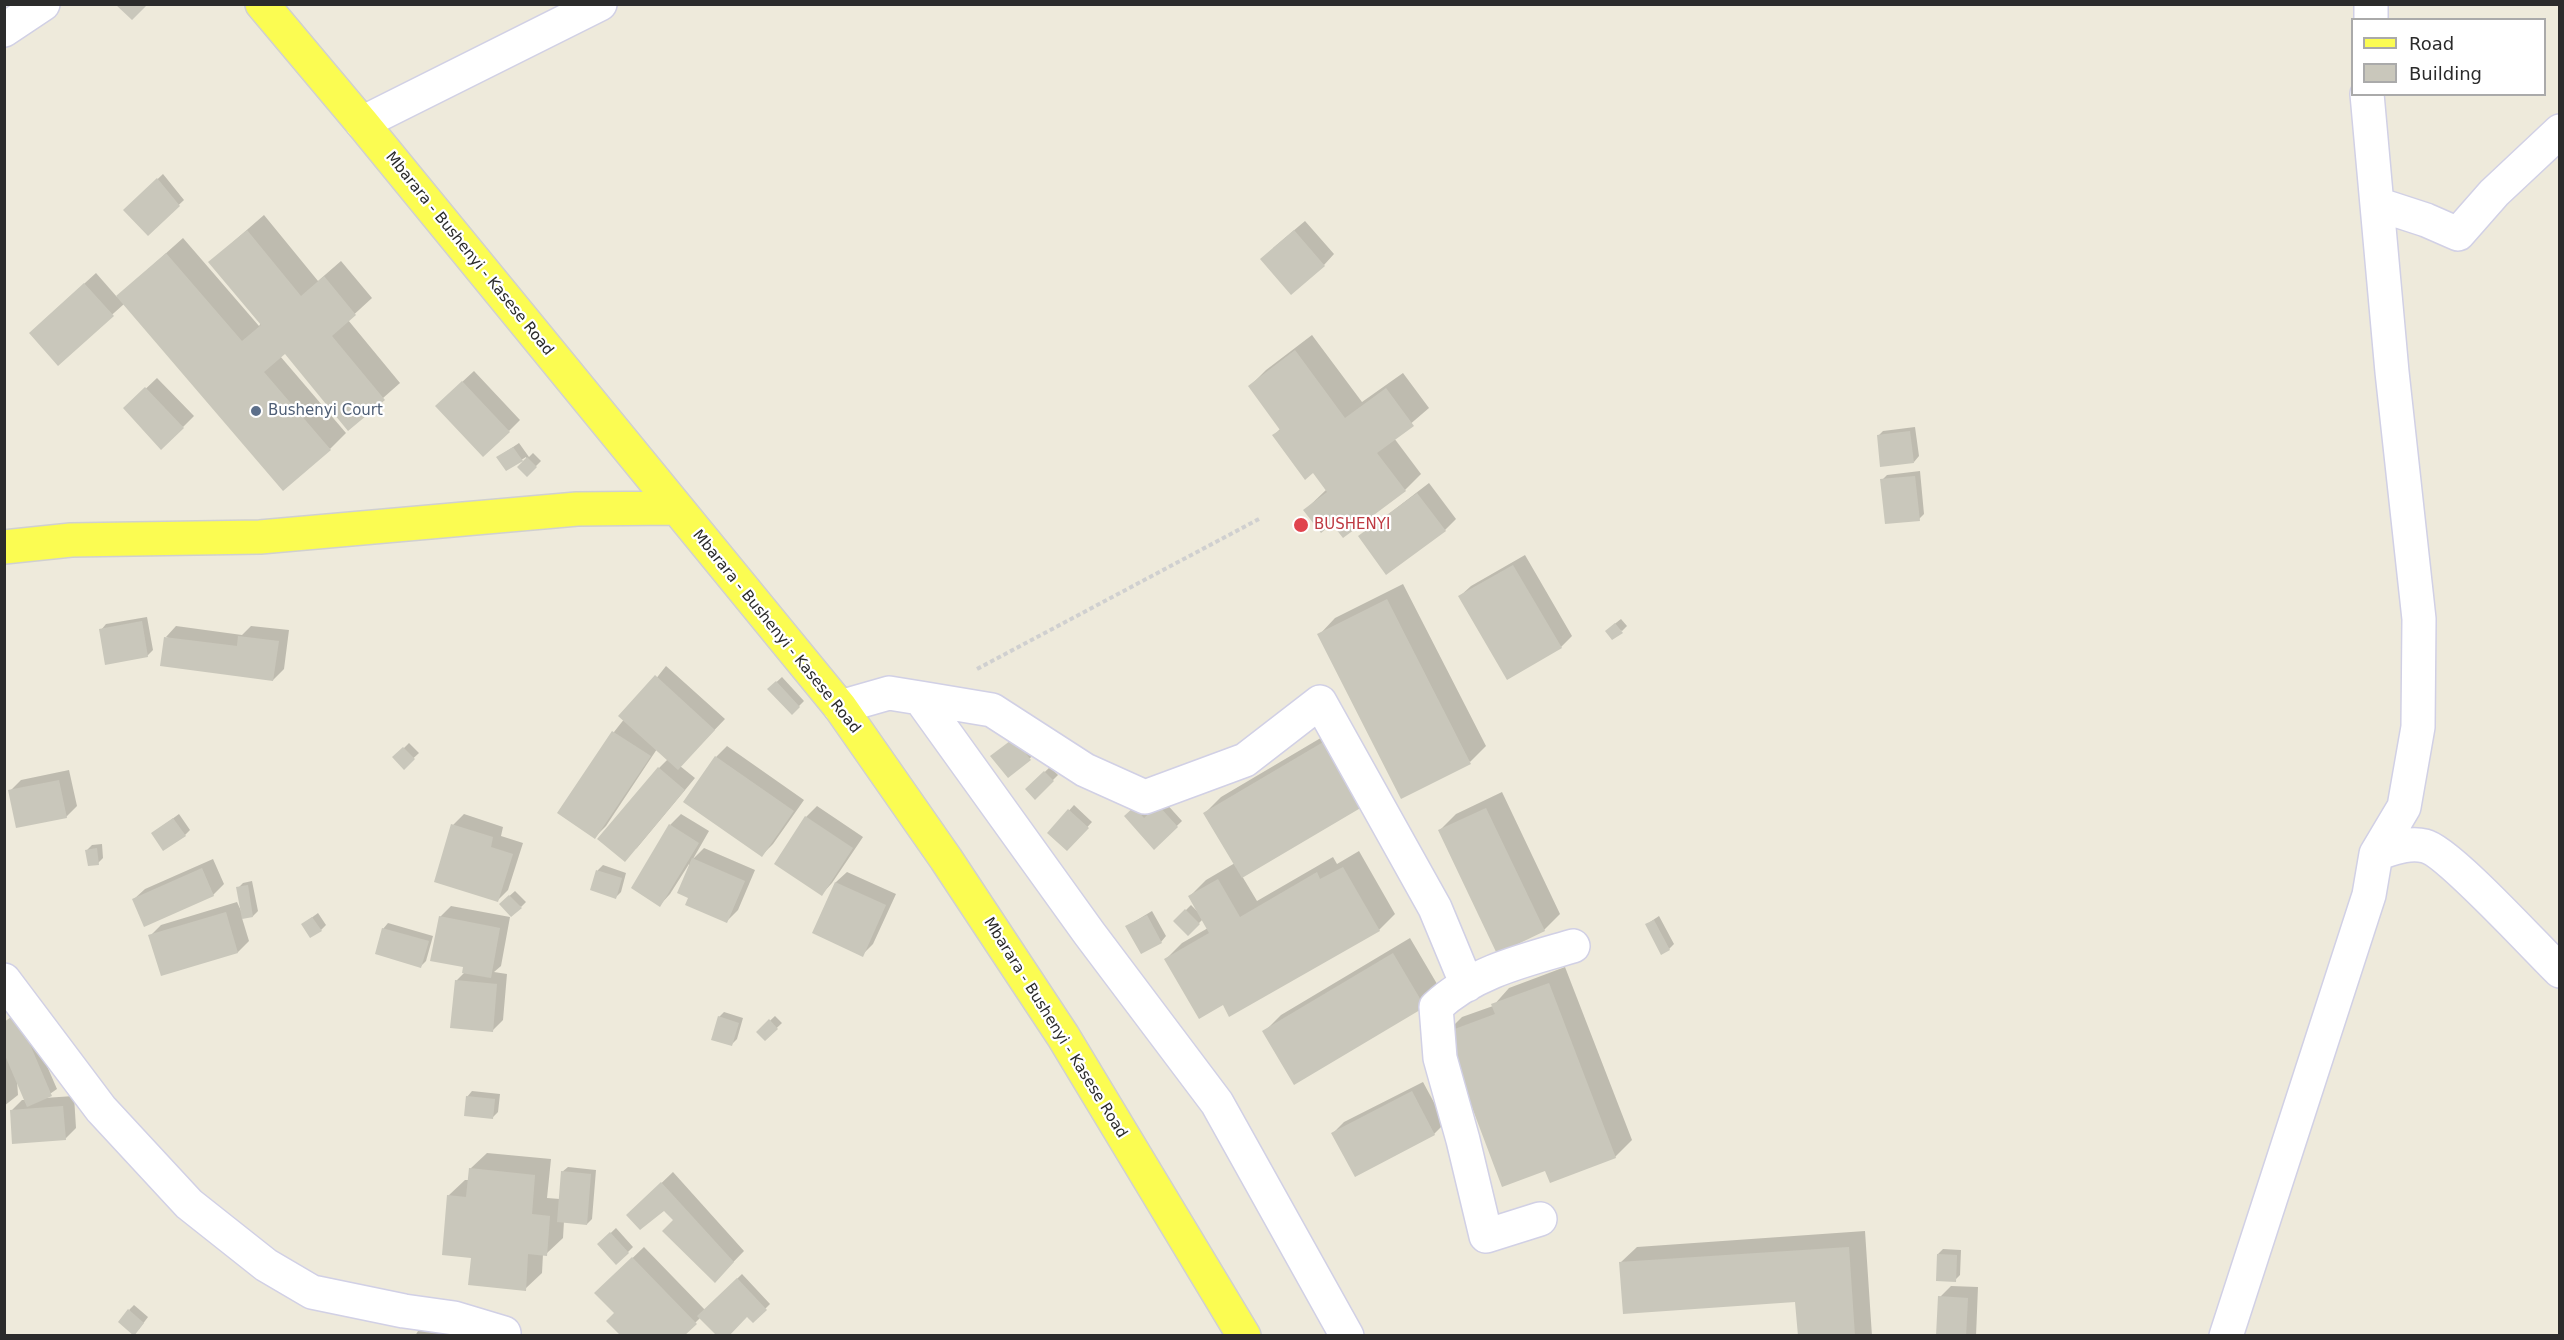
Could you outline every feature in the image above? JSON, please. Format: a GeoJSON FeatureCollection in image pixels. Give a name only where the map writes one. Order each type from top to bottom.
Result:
{"type":"FeatureCollection","features":[{"type":"Feature","properties":{"kind":"main road","name":"Mbarara - Bushenyi - Kasese Road"},"geometry":{"type":"LineString","coordinates":[[262,4],[840,707],[946,859],[1064,1036],[1244,1335]]}},
{"type":"Feature","properties":{"kind":"main road"},"geometry":{"type":"LineString","coordinates":[[4,547],[71,540],[260,537],[577,509],[675,508]]}},
{"type":"Feature","properties":{"kind":"street"},"geometry":{"type":"LineString","coordinates":[[4,30],[43,4]]}},
{"type":"Feature","properties":{"kind":"street"},"geometry":{"type":"LineString","coordinates":[[362,123],[600,4]]}},
{"type":"Feature","properties":{"kind":"street"},"geometry":{"type":"LineString","coordinates":[[2226,1335],[2369,895],[2376,854],[2404,807],[2418,727],[2419,631],[2367,96]]}},
{"type":"Feature","properties":{"kind":"street"},"geometry":{"type":"LineString","coordinates":[[2377,204],[2426,220],[2458,234],[2494,193],[2559,131]]}},
{"type":"Feature","properties":{"kind":"street"},"geometry":{"type":"LineString","coordinates":[[840,707],[889,693],[992,710],[1085,770],[1145,798],[1245,760],[1320,702],[1434,908],[1467,985]]}},
{"type":"Feature","properties":{"kind":"street"},"geometry":{"type":"LineString","coordinates":[[920,698],[1089,933],[1217,1103],[1347,1335]]}},
{"type":"Feature","properties":{"kind":"street"},"geometry":{"type":"LineString","coordinates":[[2376,854],[2403,845],[2427,846],[2453,864],[2559,971]]}},
{"type":"Feature","properties":{"kind":"street"},"geometry":{"type":"LineString","coordinates":[[1540,1219],[1486,1236],[1440,1058],[1436,1007],[1451,993],[1504,966],[1573,946]]}},
{"type":"Feature","properties":{"kind":"street"},"geometry":{"type":"LineString","coordinates":[[4,980],[101,1109],[189,1204],[266,1265],[312,1292],[404,1311],[453,1317],[504,1333]]}},
{"type":"Feature","properties":{"kind":"path"},"geometry":{"type":"LineString","coordinates":[[973,670],[1259,519]]}},
{"type":"Feature","properties":{"kind":"building"},"geometry":{"type":"Polygon","coordinates":[[[115,4],[145,4],[146,6],[132,20],[115,4]]]}},
{"type":"Feature","properties":{"kind":"building"},"geometry":{"type":"Polygon","coordinates":[[[157,178],[180,206],[148,236],[123,210],[157,178]]]}},
{"type":"Feature","properties":{"kind":"building"},"geometry":{"type":"Polygon","coordinates":[[[247,230],[301,296],[324,276],[356,315],[332,336],[385,400],[348,431],[285,354],[264,372],[331,450],[283,491],[116,296],[166,253],[242,341],[261,325],[208,262],[247,230]]]}},
{"type":"Feature","properties":{"kind":"building"},"geometry":{"type":"Polygon","coordinates":[[[1294,230],[1325,266],[1291,295],[1260,259],[1294,230]]]}},
{"type":"Feature","properties":{"kind":"building"},"geometry":{"type":"Polygon","coordinates":[[[84,283],[114,316],[58,366],[29,333],[84,283]]]}},
{"type":"Feature","properties":{"kind":"building"},"geometry":{"type":"Polygon","coordinates":[[[1295,350],[1345,418],[1386,388],[1414,426],[1377,453],[1406,491],[1343,538],[1332,524],[1321,533],[1303,510],[1327,492],[1313,473],[1305,480],[1272,435],[1280,430],[1248,386],[1295,350]]]}},
{"type":"Feature","properties":{"kind":"building"},"geometry":{"type":"Polygon","coordinates":[[[462,381],[510,432],[483,457],[435,406],[462,381]]]}},
{"type":"Feature","properties":{"kind":"building"},"geometry":{"type":"Polygon","coordinates":[[[145,387],[184,428],[161,450],[123,408],[145,387]]]}},
{"type":"Feature","properties":{"kind":"building"},"geometry":{"type":"Polygon","coordinates":[[[1910,431],[1914,463],[1880,467],[1877,435],[1910,431]]]}},
{"type":"Feature","properties":{"kind":"building"},"geometry":{"type":"Polygon","coordinates":[[[513,447],[523,461],[506,471],[496,457],[513,447]]]}},
{"type":"Feature","properties":{"kind":"building"},"geometry":{"type":"Polygon","coordinates":[[[527,457],[537,467],[527,477],[517,467],[527,457]]]}},
{"type":"Feature","properties":{"kind":"building"},"geometry":{"type":"Polygon","coordinates":[[[1915,476],[1920,521],[1885,524],[1880,479],[1915,476]]]}},
{"type":"Feature","properties":{"kind":"building"},"geometry":{"type":"Polygon","coordinates":[[[1417,493],[1446,531],[1386,575],[1358,536],[1417,493]]]}},
{"type":"Feature","properties":{"kind":"building"},"geometry":{"type":"Polygon","coordinates":[[[1513,565],[1562,648],[1507,680],[1458,596],[1513,565]]]}},
{"type":"Feature","properties":{"kind":"building"},"geometry":{"type":"Polygon","coordinates":[[[1387,599],[1471,764],[1401,799],[1317,634],[1387,599]]]}},
{"type":"Feature","properties":{"kind":"building"},"geometry":{"type":"Polygon","coordinates":[[[142,621],[148,657],[105,665],[99,629],[142,621]]]}},
{"type":"Feature","properties":{"kind":"building"},"geometry":{"type":"Polygon","coordinates":[[[1615,623],[1623,633],[1612,640],[1605,631],[1615,623]]]}},
{"type":"Feature","properties":{"kind":"building"},"geometry":{"type":"Polygon","coordinates":[[[238,636],[279,641],[273,681],[160,666],[164,637],[237,646],[238,636]]]}},
{"type":"Feature","properties":{"kind":"building"},"geometry":{"type":"Polygon","coordinates":[[[655,675],[715,730],[678,770],[618,716],[655,675]]]}},
{"type":"Feature","properties":{"kind":"building"},"geometry":{"type":"Polygon","coordinates":[[[776,681],[800,707],[792,715],[767,689],[776,681]]]}},
{"type":"Feature","properties":{"kind":"building"},"geometry":{"type":"Polygon","coordinates":[[[612,731],[651,756],[595,839],[557,813],[612,731]]]}},
{"type":"Feature","properties":{"kind":"building"},"geometry":{"type":"Polygon","coordinates":[[[1014,738],[1031,760],[1008,778],[990,756],[1014,738]]]}},
{"type":"Feature","properties":{"kind":"building"},"geometry":{"type":"Polygon","coordinates":[[[1330,738],[1369,803],[1242,878],[1203,813],[1330,738]]]}},
{"type":"Feature","properties":{"kind":"building"},"geometry":{"type":"Polygon","coordinates":[[[403,747],[415,759],[404,770],[392,757],[403,747]]]}},
{"type":"Feature","properties":{"kind":"building"},"geometry":{"type":"Polygon","coordinates":[[[715,756],[794,811],[762,857],[683,802],[715,756]]]}},
{"type":"Feature","properties":{"kind":"building"},"geometry":{"type":"Polygon","coordinates":[[[658,767],[685,790],[625,862],[597,839],[658,767]]]}},
{"type":"Feature","properties":{"kind":"building"},"geometry":{"type":"Polygon","coordinates":[[[1044,771],[1054,781],[1035,800],[1025,789],[1044,771]]]}},
{"type":"Feature","properties":{"kind":"building"},"geometry":{"type":"Polygon","coordinates":[[[59,780],[67,818],[16,828],[8,790],[59,780]]]}},
{"type":"Feature","properties":{"kind":"building"},"geometry":{"type":"Polygon","coordinates":[[[1158,805],[1178,827],[1154,850],[1124,816],[1134,807],[1144,818],[1158,805]]]}},
{"type":"Feature","properties":{"kind":"building"},"geometry":{"type":"Polygon","coordinates":[[[1486,808],[1545,931],[1497,954],[1438,830],[1486,808]]]}},
{"type":"Feature","properties":{"kind":"building"},"geometry":{"type":"Polygon","coordinates":[[[1068,809],[1089,828],[1067,851],[1047,833],[1068,809]]]}},
{"type":"Feature","properties":{"kind":"building"},"geometry":{"type":"Polygon","coordinates":[[[805,816],[853,848],[822,896],[774,864],[805,816]]]}},
{"type":"Feature","properties":{"kind":"building"},"geometry":{"type":"Polygon","coordinates":[[[173,818],[186,836],[163,851],[151,833],[173,818]]]}},
{"type":"Feature","properties":{"kind":"building"},"geometry":{"type":"Polygon","coordinates":[[[451,824],[493,837],[491,847],[513,854],[498,902],[434,882],[451,824]]]}},
{"type":"Feature","properties":{"kind":"building"},"geometry":{"type":"Polygon","coordinates":[[[669,824],[699,843],[660,907],[631,888],[669,824]]]}},
{"type":"Feature","properties":{"kind":"building"},"geometry":{"type":"Polygon","coordinates":[[[97,848],[99,865],[88,866],[85,850],[97,848]]]}},
{"type":"Feature","properties":{"kind":"building"},"geometry":{"type":"Polygon","coordinates":[[[692,858],[745,881],[727,923],[685,905],[688,898],[677,893],[692,858]]]}},
{"type":"Feature","properties":{"kind":"building"},"geometry":{"type":"Polygon","coordinates":[[[1343,867],[1380,931],[1229,1017],[1223,1005],[1199,1019],[1164,959],[1209,933],[1188,896],[1218,879],[1240,917],[1317,872],[1320,879],[1343,867]]]}},
{"type":"Feature","properties":{"kind":"building"},"geometry":{"type":"Polygon","coordinates":[[[202,868],[214,896],[144,927],[132,899],[202,868]]]}},
{"type":"Feature","properties":{"kind":"building"},"geometry":{"type":"Polygon","coordinates":[[[596,870],[622,878],[616,899],[590,890],[596,870]]]}},
{"type":"Feature","properties":{"kind":"building"},"geometry":{"type":"Polygon","coordinates":[[[835,882],[886,905],[863,957],[812,933],[835,882]]]}},
{"type":"Feature","properties":{"kind":"building"},"geometry":{"type":"Polygon","coordinates":[[[248,885],[253,917],[242,919],[236,887],[248,885]]]}},
{"type":"Feature","properties":{"kind":"building"},"geometry":{"type":"Polygon","coordinates":[[[509,895],[522,908],[511,917],[499,904],[509,895]]]}},
{"type":"Feature","properties":{"kind":"building"},"geometry":{"type":"Polygon","coordinates":[[[1185,909],[1200,924],[1188,936],[1173,921],[1185,909]]]}},
{"type":"Feature","properties":{"kind":"building"},"geometry":{"type":"Polygon","coordinates":[[[226,912],[238,953],[161,976],[148,935],[226,912]]]}},
{"type":"Feature","properties":{"kind":"building"},"geometry":{"type":"Polygon","coordinates":[[[1147,915],[1162,943],[1141,954],[1125,926],[1147,915]]]}},
{"type":"Feature","properties":{"kind":"building"},"geometry":{"type":"Polygon","coordinates":[[[439,916],[500,928],[491,978],[462,973],[463,967],[430,961],[439,916]]]}},
{"type":"Feature","properties":{"kind":"building"},"geometry":{"type":"Polygon","coordinates":[[[312,917],[322,931],[310,938],[301,924],[312,917]]]}},
{"type":"Feature","properties":{"kind":"building"},"geometry":{"type":"Polygon","coordinates":[[[1654,920],[1670,950],[1661,955],[1645,924],[1654,920]]]}},
{"type":"Feature","properties":{"kind":"building"},"geometry":{"type":"Polygon","coordinates":[[[382,928],[429,941],[421,968],[375,954],[382,928]]]}},
{"type":"Feature","properties":{"kind":"building"},"geometry":{"type":"Polygon","coordinates":[[[1393,953],[1425,1007],[1294,1085],[1262,1031],[1393,953]]]}},
{"type":"Feature","properties":{"kind":"building"},"geometry":{"type":"Polygon","coordinates":[[[455,980],[497,984],[493,1032],[450,1028],[455,980]]]}},
{"type":"Feature","properties":{"kind":"building"},"geometry":{"type":"Polygon","coordinates":[[[1549,983],[1616,1158],[1550,1183],[1545,1171],[1502,1187],[1444,1033],[1495,1014],[1491,1004],[1549,983]]]}},
{"type":"Feature","properties":{"kind":"building"},"geometry":{"type":"Polygon","coordinates":[[[14,1015],[32,1040],[29,1042],[52,1096],[27,1107],[4,1053],[4,1022],[14,1015]]]}},
{"type":"Feature","properties":{"kind":"building"},"geometry":{"type":"Polygon","coordinates":[[[718,1016],[739,1023],[732,1046],[711,1040],[718,1016]]]}},
{"type":"Feature","properties":{"kind":"building"},"geometry":{"type":"Polygon","coordinates":[[[769,1019],[778,1029],[765,1041],[756,1032],[769,1019]]]}},
{"type":"Feature","properties":{"kind":"building"},"geometry":{"type":"Polygon","coordinates":[[[1412,1091],[1435,1135],[1355,1177],[1331,1133],[1412,1091]]]}},
{"type":"Feature","properties":{"kind":"building"},"geometry":{"type":"Polygon","coordinates":[[[466,1096],[495,1099],[493,1119],[464,1116],[466,1096]]]}},
{"type":"Feature","properties":{"kind":"building"},"geometry":{"type":"Polygon","coordinates":[[[63,1106],[66,1140],[12,1144],[10,1110],[63,1106]]]}},
{"type":"Feature","properties":{"kind":"building"},"geometry":{"type":"Polygon","coordinates":[[[469,1168],[535,1175],[532,1214],[550,1216],[547,1256],[528,1254],[526,1291],[468,1285],[471,1258],[442,1255],[447,1195],[466,1197],[469,1168]]]}},
{"type":"Feature","properties":{"kind":"building"},"geometry":{"type":"Polygon","coordinates":[[[561,1171],[591,1174],[587,1225],[557,1222],[561,1171]]]}},
{"type":"Feature","properties":{"kind":"building"},"geometry":{"type":"Polygon","coordinates":[[[661,1182],[734,1262],[715,1283],[662,1231],[673,1220],[664,1211],[640,1230],[626,1215],[661,1182]]]}},
{"type":"Feature","properties":{"kind":"building"},"geometry":{"type":"Polygon","coordinates":[[[610,1232],[629,1253],[616,1265],[597,1244],[610,1232]]]}},
{"type":"Feature","properties":{"kind":"building"},"geometry":{"type":"Polygon","coordinates":[[[1849,1247],[1855,1336],[1798,1336],[1795,1302],[1623,1314],[1619,1262],[1849,1247]]]}},
{"type":"Feature","properties":{"kind":"building"},"geometry":{"type":"Polygon","coordinates":[[[1937,1254],[1957,1255],[1956,1282],[1936,1281],[1937,1254]]]}},
{"type":"Feature","properties":{"kind":"building"},"geometry":{"type":"Polygon","coordinates":[[[632,1257],[697,1324],[684,1336],[621,1336],[606,1321],[614,1313],[594,1293],[632,1257]]]}},
{"type":"Feature","properties":{"kind":"building"},"geometry":{"type":"Polygon","coordinates":[[[737,1278],[767,1310],[753,1323],[747,1317],[729,1336],[717,1336],[697,1316],[737,1278]]]}},
{"type":"Feature","properties":{"kind":"building"},"geometry":{"type":"Polygon","coordinates":[[[1938,1296],[1968,1298],[1966,1336],[1936,1336],[1938,1296]]]}},
{"type":"Feature","properties":{"kind":"building"},"geometry":{"type":"Polygon","coordinates":[[[128,1309],[144,1323],[134,1336],[118,1322],[128,1309]]]}},
{"type":"Feature","properties":{"kind":"place","name":"Bushenyi Court"},"geometry":{"type":"Point","coordinates":[256,411]}},
{"type":"Feature","properties":{"kind":"place","name":"BUSHENYI"},"geometry":{"type":"Point","coordinates":[1301,525]}}]}
